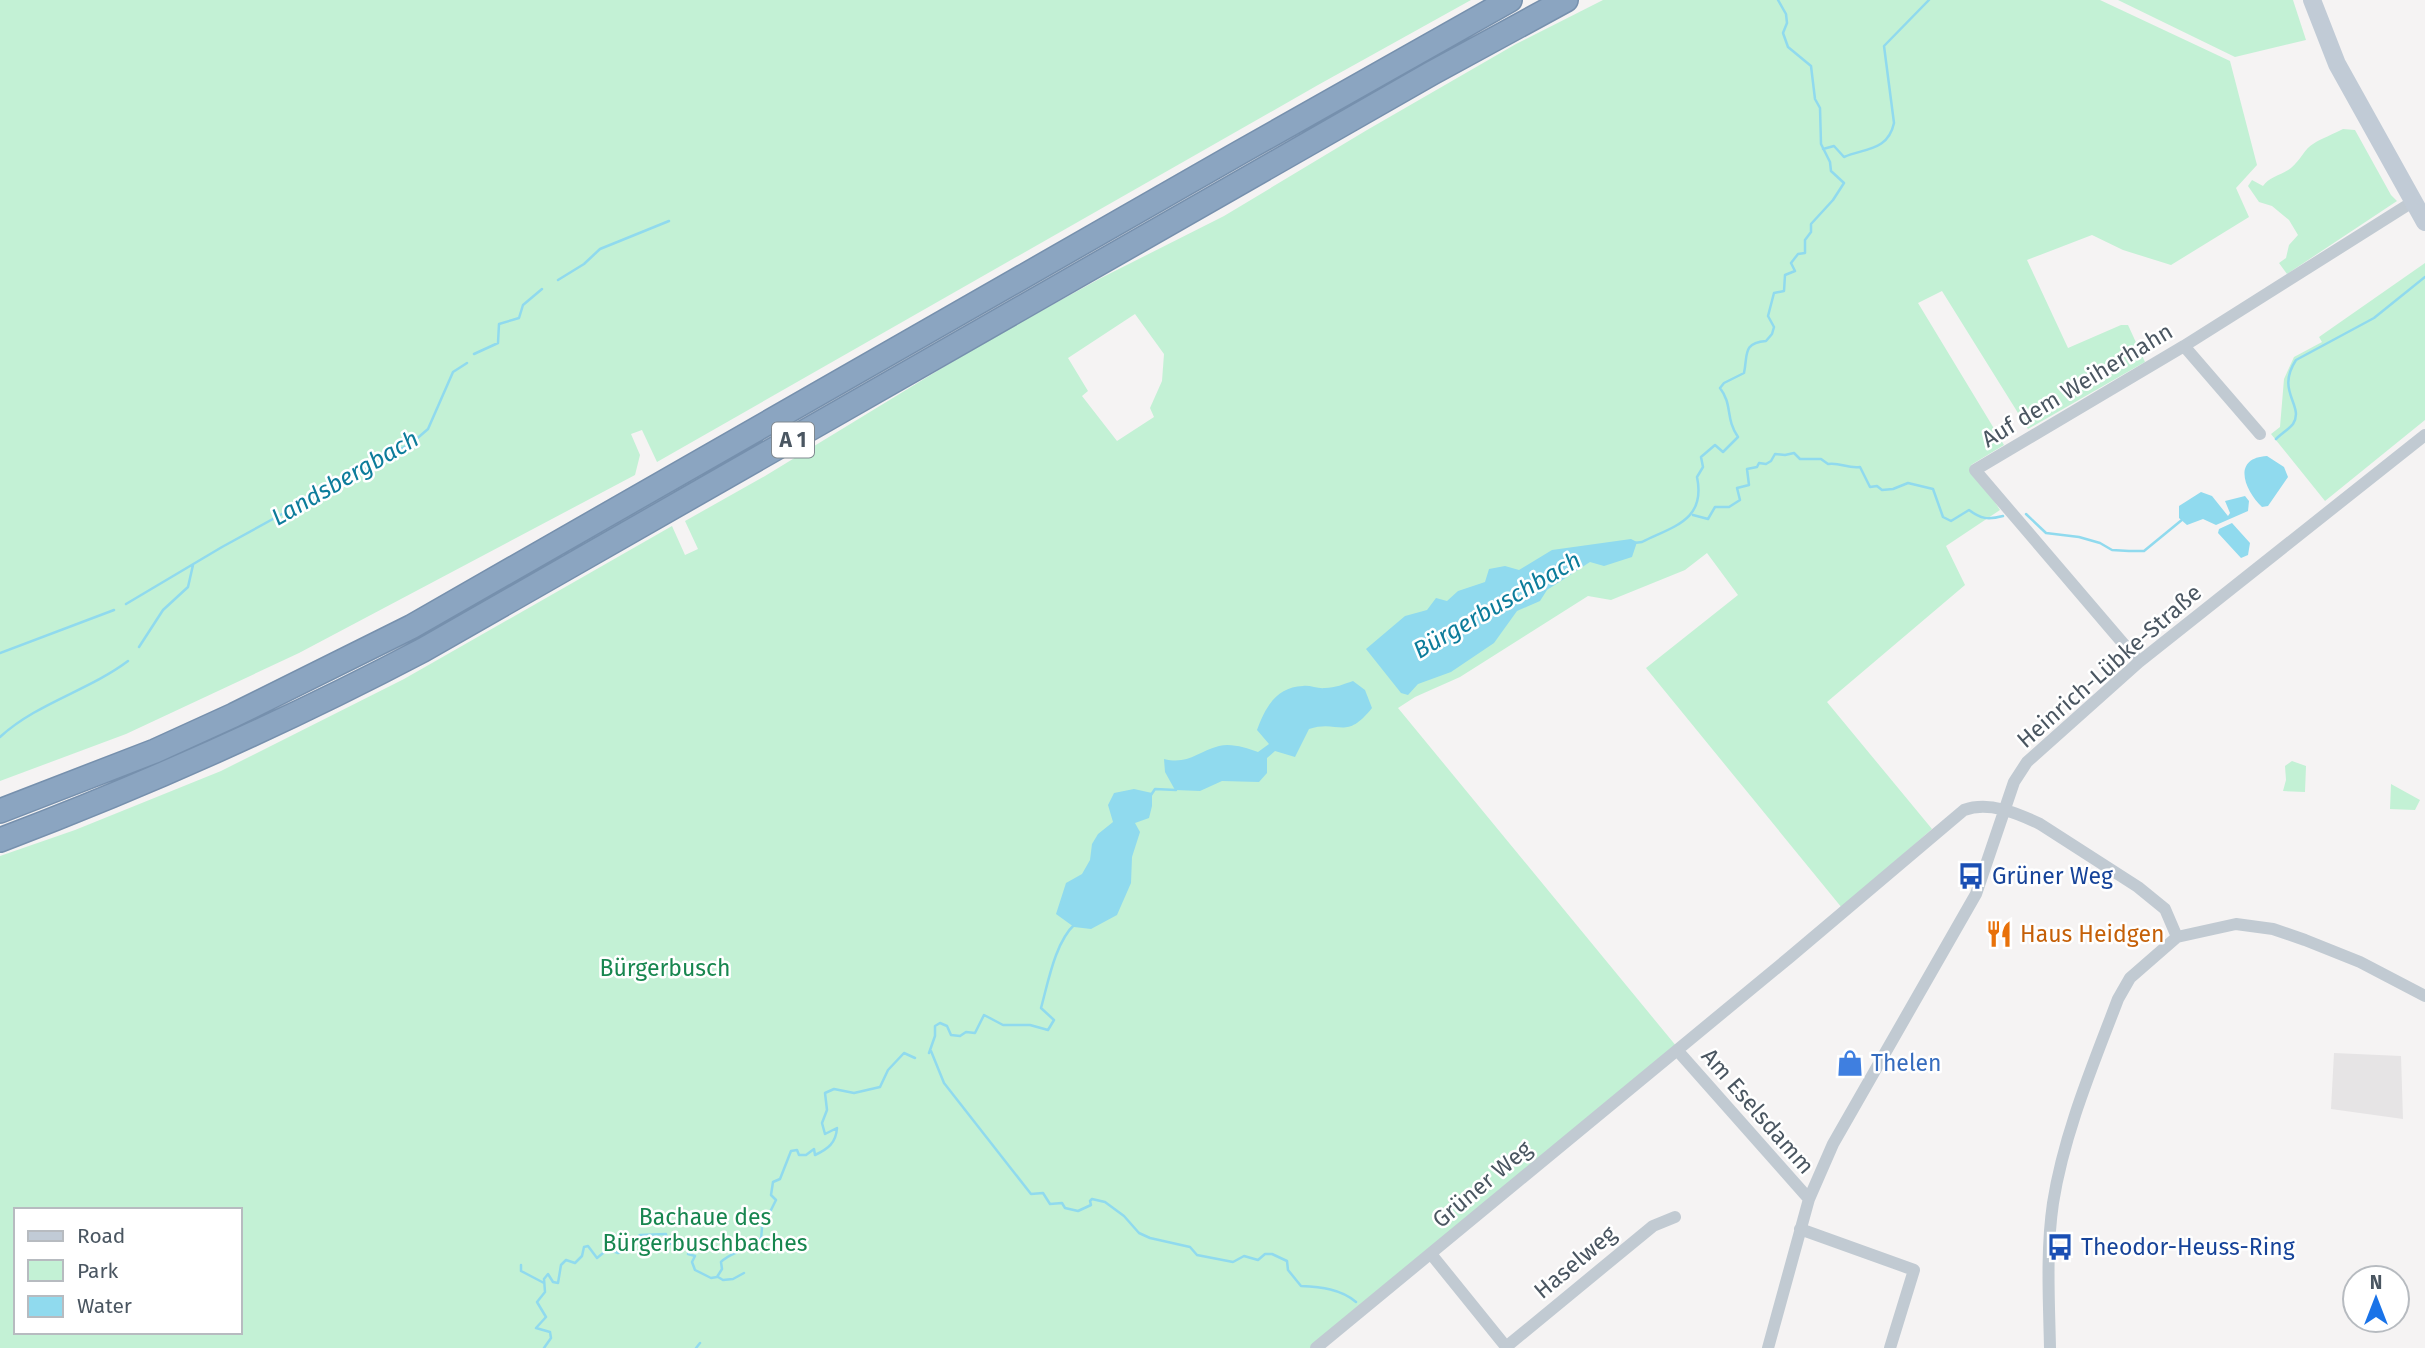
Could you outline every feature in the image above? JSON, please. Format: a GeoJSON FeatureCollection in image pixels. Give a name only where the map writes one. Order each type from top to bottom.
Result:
{"type":"FeatureCollection","features":[{"type":"Feature","properties":{"kind":"highway","name":"A 1"},"geometry":{"type":"LineString","coordinates":[[0,811],[132,760],[234,716],[411,627],[1239,152],[1510,0]]}},
{"type":"Feature","properties":{"kind":"highway","name":"A 1"},"geometry":{"type":"LineString","coordinates":[[0,840],[165,775],[302,712],[424,650],[1408,87],[1566,0]]}},
{"type":"Feature","properties":{"kind":"main road"},"geometry":{"type":"LineString","coordinates":[[2312,0],[2337,64],[2425,222]]}},
{"type":"Feature","properties":{"kind":"street","name":"Auf dem Weiherhahn"},"geometry":{"type":"LineString","coordinates":[[2139,662],[1975,470],[2184,346],[2414,201]]}},
{"type":"Feature","properties":{"kind":"street"},"geometry":{"type":"LineString","coordinates":[[2184,346],[2260,434]]}},
{"type":"Feature","properties":{"kind":"street","name":"Heinrich-Lübke-Straße"},"geometry":{"type":"LineString","coordinates":[[1768,1348],[1809,1199],[1833,1144],[1976,894],[2014,782],[2027,762],[2139,662],[2425,435]]}},
{"type":"Feature","properties":{"kind":"street","name":"Grüner Weg"},"geometry":{"type":"LineString","coordinates":[[1316,1348],[1796,953],[1964,810],[1979,805],[2005,810],[2040,824],[2138,887],[2165,909],[2178,937]]}},
{"type":"Feature","properties":{"kind":"street"},"geometry":{"type":"LineString","coordinates":[[2050,1348],[2050,1240],[2053,1204],[2065,1149],[2118,999],[2130,978],[2178,937],[2236,924],[2273,929],[2360,962],[2425,996]]}},
{"type":"Feature","properties":{"kind":"street","name":"Am Eselsdamm"},"geometry":{"type":"LineString","coordinates":[[1677,1050],[1809,1199]]}},
{"type":"Feature","properties":{"kind":"street","name":"Haselweg"},"geometry":{"type":"LineString","coordinates":[[1507,1348],[1653,1226],[1675,1217]]}},
{"type":"Feature","properties":{"kind":"street"},"geometry":{"type":"LineString","coordinates":[[1800,1229],[1914,1270],[1890,1348]]}},
{"type":"Feature","properties":{"kind":"street"},"geometry":{"type":"LineString","coordinates":[[1431,1254],[1507,1348]]}},
{"type":"Feature","properties":{"kind":"shaded area"},"geometry":{"type":"Polygon","coordinates":[[[2334,1053],[2401,1056],[2403,1119],[2331,1109],[2334,1053]]]}},
{"type":"Feature","properties":{"kind":"green space"},"geometry":{"type":"Polygon","coordinates":[[[0,0],[1471,0],[657,462],[642,430],[631,434],[640,455],[635,475],[299,653],[126,734],[0,781],[0,0]]]}},
{"type":"Feature","properties":{"kind":"green space","name":"Bürgerbusch"},"geometry":{"type":"Polygon","coordinates":[[[1603,0],[2100,0],[2230,61],[2257,165],[2236,188],[2249,217],[2171,265],[2123,250],[2092,235],[2027,260],[2068,348],[2121,325],[2128,325],[2145,362],[2028,429],[1942,291],[1918,303],[2004,445],[1971,465],[2000,510],[1946,546],[1965,585],[1827,702],[1932,829],[1842,908],[1646,668],[1738,595],[1707,553],[1685,570],[1611,600],[1588,596],[1460,677],[1415,697],[1398,708],[1677,1047],[1310,1348],[0,1348],[0,856],[75,830],[221,771],[404,679],[672,526],[685,555],[698,549],[685,521],[765,476],[983,343],[1101,278],[1224,216],[1516,44],[1603,0]],[[1135,314],[1068,358],[1088,391],[1082,396],[1117,441],[1154,417],[1150,408],[1162,381],[1164,354],[1135,314]]]}},
{"type":"Feature","properties":{"kind":"green space"},"geometry":{"type":"Polygon","coordinates":[[[2118,0],[2293,0],[2306,40],[2235,57],[2118,0]]]}},
{"type":"Feature","properties":{"kind":"green space"},"geometry":{"type":"Polygon","coordinates":[[[2343,129],[2355,130],[2391,195],[2397,201],[2287,274],[2279,263],[2286,258],[2289,245],[2298,235],[2289,220],[2272,206],[2259,202],[2248,186],[2252,180],[2263,186],[2291,168],[2310,146],[2343,129]]]}},
{"type":"Feature","properties":{"kind":"green space"},"geometry":{"type":"Polygon","coordinates":[[[2425,263],[2425,420],[2325,501],[2271,434],[2280,427],[2284,379],[2294,357],[2322,342],[2319,337],[2425,263]]]}},
{"type":"Feature","properties":{"kind":"green space"},"geometry":{"type":"Polygon","coordinates":[[[2292,761],[2306,766],[2305,792],[2283,791],[2286,780],[2285,766],[2292,761]]]}},
{"type":"Feature","properties":{"kind":"green space"},"geometry":{"type":"Polygon","coordinates":[[[2391,784],[2420,800],[2415,810],[2390,809],[2391,784]]]}},
{"type":"Feature","properties":{"kind":"water"},"geometry":{"type":"Polygon","coordinates":[[[2267,456],[2284,467],[2288,477],[2268,506],[2262,507],[2251,493],[2245,469],[2256,458],[2267,456]]]}},
{"type":"Feature","properties":{"kind":"water"},"geometry":{"type":"Polygon","coordinates":[[[2201,492],[2212,496],[2228,516],[2230,513],[2225,501],[2245,496],[2249,501],[2248,511],[2216,525],[2203,519],[2187,525],[2179,518],[2179,506],[2201,492]]]}},
{"type":"Feature","properties":{"kind":"water"},"geometry":{"type":"Polygon","coordinates":[[[2232,523],[2250,543],[2248,555],[2241,558],[2218,533],[2219,529],[2232,523]]]}},
{"type":"Feature","properties":{"kind":"water"},"geometry":{"type":"Polygon","coordinates":[[[1631,539],[1637,542],[1632,557],[1604,566],[1590,562],[1547,590],[1540,601],[1517,611],[1494,643],[1451,672],[1418,684],[1408,695],[1401,693],[1366,649],[1405,616],[1427,610],[1436,598],[1447,601],[1458,591],[1485,582],[1489,569],[1505,566],[1519,570],[1552,550],[1631,539]]]}},
{"type":"Feature","properties":{"kind":"water"},"geometry":{"type":"Polygon","coordinates":[[[1353,681],[1365,690],[1372,708],[1363,718],[1348,727],[1309,729],[1295,757],[1275,751],[1267,758],[1267,773],[1259,782],[1222,781],[1200,791],[1175,790],[1165,772],[1164,759],[1186,759],[1219,746],[1234,746],[1258,752],[1269,744],[1257,730],[1268,707],[1279,695],[1294,687],[1329,688],[1353,681]]]}},
{"type":"Feature","properties":{"kind":"water"},"geometry":{"type":"Polygon","coordinates":[[[1134,789],[1152,793],[1152,806],[1149,818],[1135,823],[1140,832],[1132,857],[1131,883],[1117,915],[1091,929],[1074,927],[1056,914],[1066,883],[1082,874],[1090,860],[1092,844],[1098,834],[1113,822],[1108,805],[1114,793],[1134,789]]]}},
{"type":"Feature","properties":{"kind":"waterway","name":"Bürgerbuschbach"},"geometry":{"type":"LineString","coordinates":[[1634,543],[1642,542],[1685,520],[1697,503],[1697,477],[1703,467],[1701,457],[1715,445],[1723,452],[1738,437],[1720,388],[1724,383],[1744,373],[1747,351],[1753,344],[1766,341],[1772,334],[1774,327],[1768,316],[1774,293],[1784,291],[1785,275],[1795,271],[1791,263],[1798,254],[1805,253],[1805,240],[1811,232],[1811,224],[1844,183],[1831,171],[1830,162],[1821,144],[1820,108],[1815,99],[1811,66],[1788,47],[1783,33],[1787,23],[1786,14],[1778,0]]}},
{"type":"Feature","properties":{"kind":"waterway","name":"Bürgerbuschbach"},"geometry":{"type":"LineString","coordinates":[[1823,149],[1834,146],[1844,157],[1875,147],[1887,139],[1894,123],[1884,46],[1929,0]]}},
{"type":"Feature","properties":{"kind":"waterway","name":"Landsbergbach"},"geometry":{"type":"LineString","coordinates":[[558,280],[584,264],[600,249],[669,221]]}},
{"type":"Feature","properties":{"kind":"waterway"},"geometry":{"type":"LineString","coordinates":[[2276,439],[2293,424],[2296,417],[2288,381],[2296,360],[2374,318],[2425,277]]}},
{"type":"Feature","properties":{"kind":"waterway","name":"Landsbergbach"},"geometry":{"type":"LineString","coordinates":[[474,354],[498,343],[499,324],[519,318],[523,305],[542,289]]}},
{"type":"Feature","properties":{"kind":"waterway","name":"Landsbergbach"},"geometry":{"type":"LineString","coordinates":[[126,604],[222,547],[413,442],[428,429],[453,372],[467,363]]}},
{"type":"Feature","properties":{"kind":"waterway"},"geometry":{"type":"LineString","coordinates":[[1693,515],[1708,519],[1715,507],[1729,507],[1740,500],[1737,488],[1749,485],[1747,469],[1757,467],[1759,463],[1766,464],[1775,454],[1794,453],[1800,459],[1821,459],[1828,464],[1860,467],[1870,487],[1893,489],[1908,483],[1933,489],[1943,517],[1951,521],[1969,510],[1985,518],[2003,516]]}},
{"type":"Feature","properties":{"kind":"waterway"},"geometry":{"type":"LineString","coordinates":[[2026,514],[2046,533],[2079,537],[2100,543],[2112,550],[2129,551],[2144,551],[2183,519]]}},
{"type":"Feature","properties":{"kind":"waterway","name":"Landsbergbach"},"geometry":{"type":"LineString","coordinates":[[139,647],[163,610],[188,587],[193,565]]}},
{"type":"Feature","properties":{"kind":"waterway","name":"Landsbergbach"},"geometry":{"type":"LineString","coordinates":[[0,653],[114,610]]}},
{"type":"Feature","properties":{"kind":"waterway","name":"Landsbergbach"},"geometry":{"type":"LineString","coordinates":[[0,737],[30,715],[128,661]]}},
{"type":"Feature","properties":{"kind":"waterway","name":"Bürgerbuschbach"},"geometry":{"type":"LineString","coordinates":[[1151,795],[1155,789],[1176,790]]}},
{"type":"Feature","properties":{"kind":"waterway","name":"Bürgerbuschbach"},"geometry":{"type":"LineString","coordinates":[[929,1053],[935,1036],[935,1026],[940,1023],[947,1026],[951,1035],[960,1036],[966,1032],[975,1033],[984,1015],[1003,1025],[1030,1025],[1048,1030],[1054,1020],[1041,1008],[1057,952],[1075,924]]}},
{"type":"Feature","properties":{"kind":"waterway"},"geometry":{"type":"LineString","coordinates":[[931,1051],[944,1083],[1031,1194],[1043,1193],[1050,1204],[1062,1203],[1065,1208],[1078,1211],[1091,1205],[1092,1199],[1105,1202],[1124,1216],[1139,1233],[1190,1247],[1197,1255],[1233,1262],[1244,1256],[1258,1260],[1265,1254],[1272,1254],[1287,1261],[1288,1270],[1301,1286],[1337,1291],[1356,1302]]}},
{"type":"Feature","properties":{"kind":"waterway","name":"Bürgerbuschbach"},"geometry":{"type":"LineString","coordinates":[[544,1348],[551,1338],[550,1332],[536,1328],[546,1317],[537,1302],[545,1292],[544,1279],[548,1274],[553,1282],[558,1283],[561,1265],[566,1260],[575,1263],[582,1256],[584,1247],[588,1246],[597,1258],[608,1249],[618,1253],[625,1250],[640,1235],[666,1234],[667,1243],[675,1245],[682,1238],[690,1251],[688,1254],[695,1256],[692,1262],[695,1270],[711,1278],[717,1277],[724,1259],[757,1238],[761,1240],[763,1215],[770,1212],[776,1200],[771,1195],[773,1182],[780,1179],[791,1151],[797,1150],[799,1155],[806,1155],[814,1149],[815,1155],[833,1142],[837,1128],[825,1134],[822,1123],[827,1110],[825,1093],[834,1089],[854,1093],[880,1087],[888,1070],[904,1053],[915,1058]]}},
{"type":"Feature","properties":{"kind":"waterway"},"geometry":{"type":"LineString","coordinates":[[521,1265],[521,1271],[544,1283]]}},
{"type":"Feature","properties":{"kind":"waterway"},"geometry":{"type":"LineString","coordinates":[[718,1277],[723,1280],[733,1279],[744,1273]]}},
{"type":"Feature","properties":{"kind":"waterway"},"geometry":{"type":"LineString","coordinates":[[696,1348],[700,1343]]}},
{"type":"Feature","properties":{"kind":"place","name":"Grüner Weg"},"geometry":{"type":"Point","coordinates":[1971,876]}},
{"type":"Feature","properties":{"kind":"place","name":"Haus Heidgen"},"geometry":{"type":"Point","coordinates":[1999,934]}},
{"type":"Feature","properties":{"kind":"place","name":"Thelen"},"geometry":{"type":"Point","coordinates":[1850,1063]}},
{"type":"Feature","properties":{"kind":"place","name":"Theodor-Heuss-Ring"},"geometry":{"type":"Point","coordinates":[2060,1247]}},
{"type":"Feature","properties":{"kind":"park label","name":"Bachaue des Bürgerbuschbaches"},"geometry":{"type":"Point","coordinates":[705,1230]}}]}
